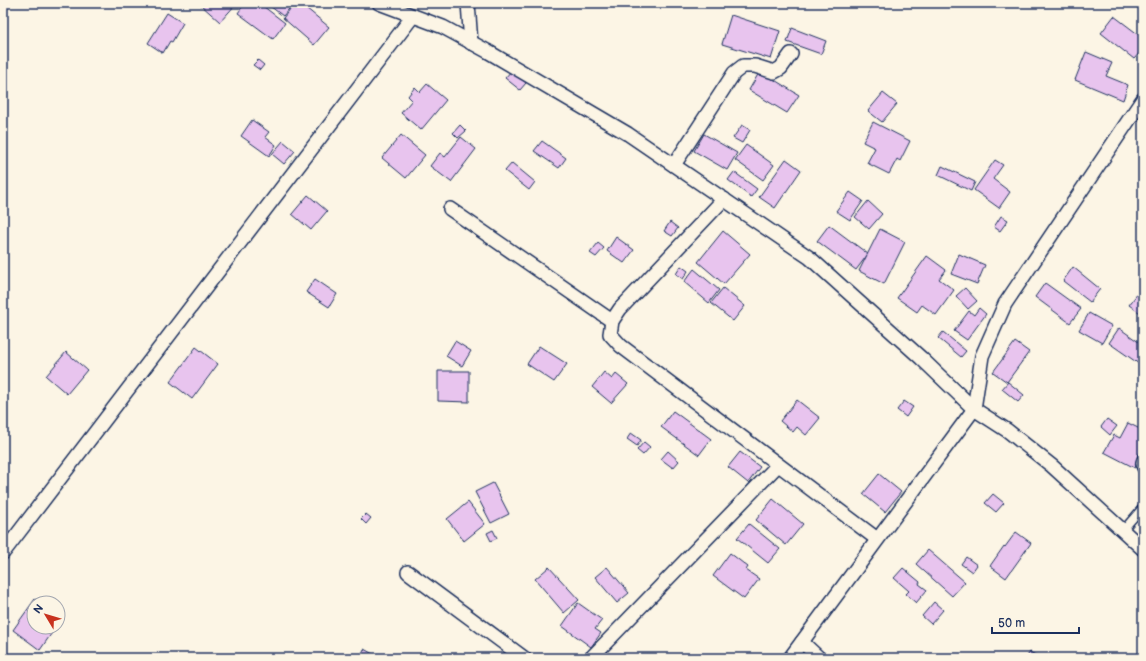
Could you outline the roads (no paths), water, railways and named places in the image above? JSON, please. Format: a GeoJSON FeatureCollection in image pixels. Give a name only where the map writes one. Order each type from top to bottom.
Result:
{"type":"FeatureCollection","features":[{"type":"Feature","properties":{"kind":"street"},"geometry":{"type":"LineString","coordinates":[[378,3],[442,27],[494,55],[628,134],[810,258],[921,358],[974,409],[1008,431],[1052,466],[1143,549]]}},
{"type":"Feature","properties":{"kind":"street"},"geometry":{"type":"LineString","coordinates":[[468,3],[471,43]]}},
{"type":"Feature","properties":{"kind":"street"},"geometry":{"type":"LineString","coordinates":[[3,553],[413,16]]}},
{"type":"Feature","properties":{"kind":"street"},"geometry":{"type":"LineString","coordinates":[[674,165],[734,73],[743,66],[755,66],[774,72],[781,68],[791,54]]}},
{"type":"Feature","properties":{"kind":"street"},"geometry":{"type":"LineString","coordinates":[[790,658],[974,409],[982,356],[1005,304],[1143,99]]}},
{"type":"Feature","properties":{"kind":"street"},"geometry":{"type":"LineString","coordinates":[[724,199],[620,309],[612,322],[610,334],[621,346],[877,540]]}},
{"type":"Feature","properties":{"kind":"street"},"geometry":{"type":"LineString","coordinates":[[450,210],[612,322]]}},
{"type":"Feature","properties":{"kind":"street"},"geometry":{"type":"LineString","coordinates":[[591,658],[778,465]]}},
{"type":"Feature","properties":{"kind":"street"},"geometry":{"type":"LineString","coordinates":[[408,572],[524,658]]}},
{"type":"Feature","properties":{"kind":"street"},"geometry":{"type":"LineString","coordinates":[[802,642],[819,658]]}},
{"type":"Feature","properties":{"kind":"lane"},"geometry":{"type":"LineString","coordinates":[[1143,456],[1140,463],[1143,471]]}},
{"type":"Feature","properties":{"kind":"lane"},"geometry":{"type":"LineString","coordinates":[[1123,530],[1143,507]]}}]}
